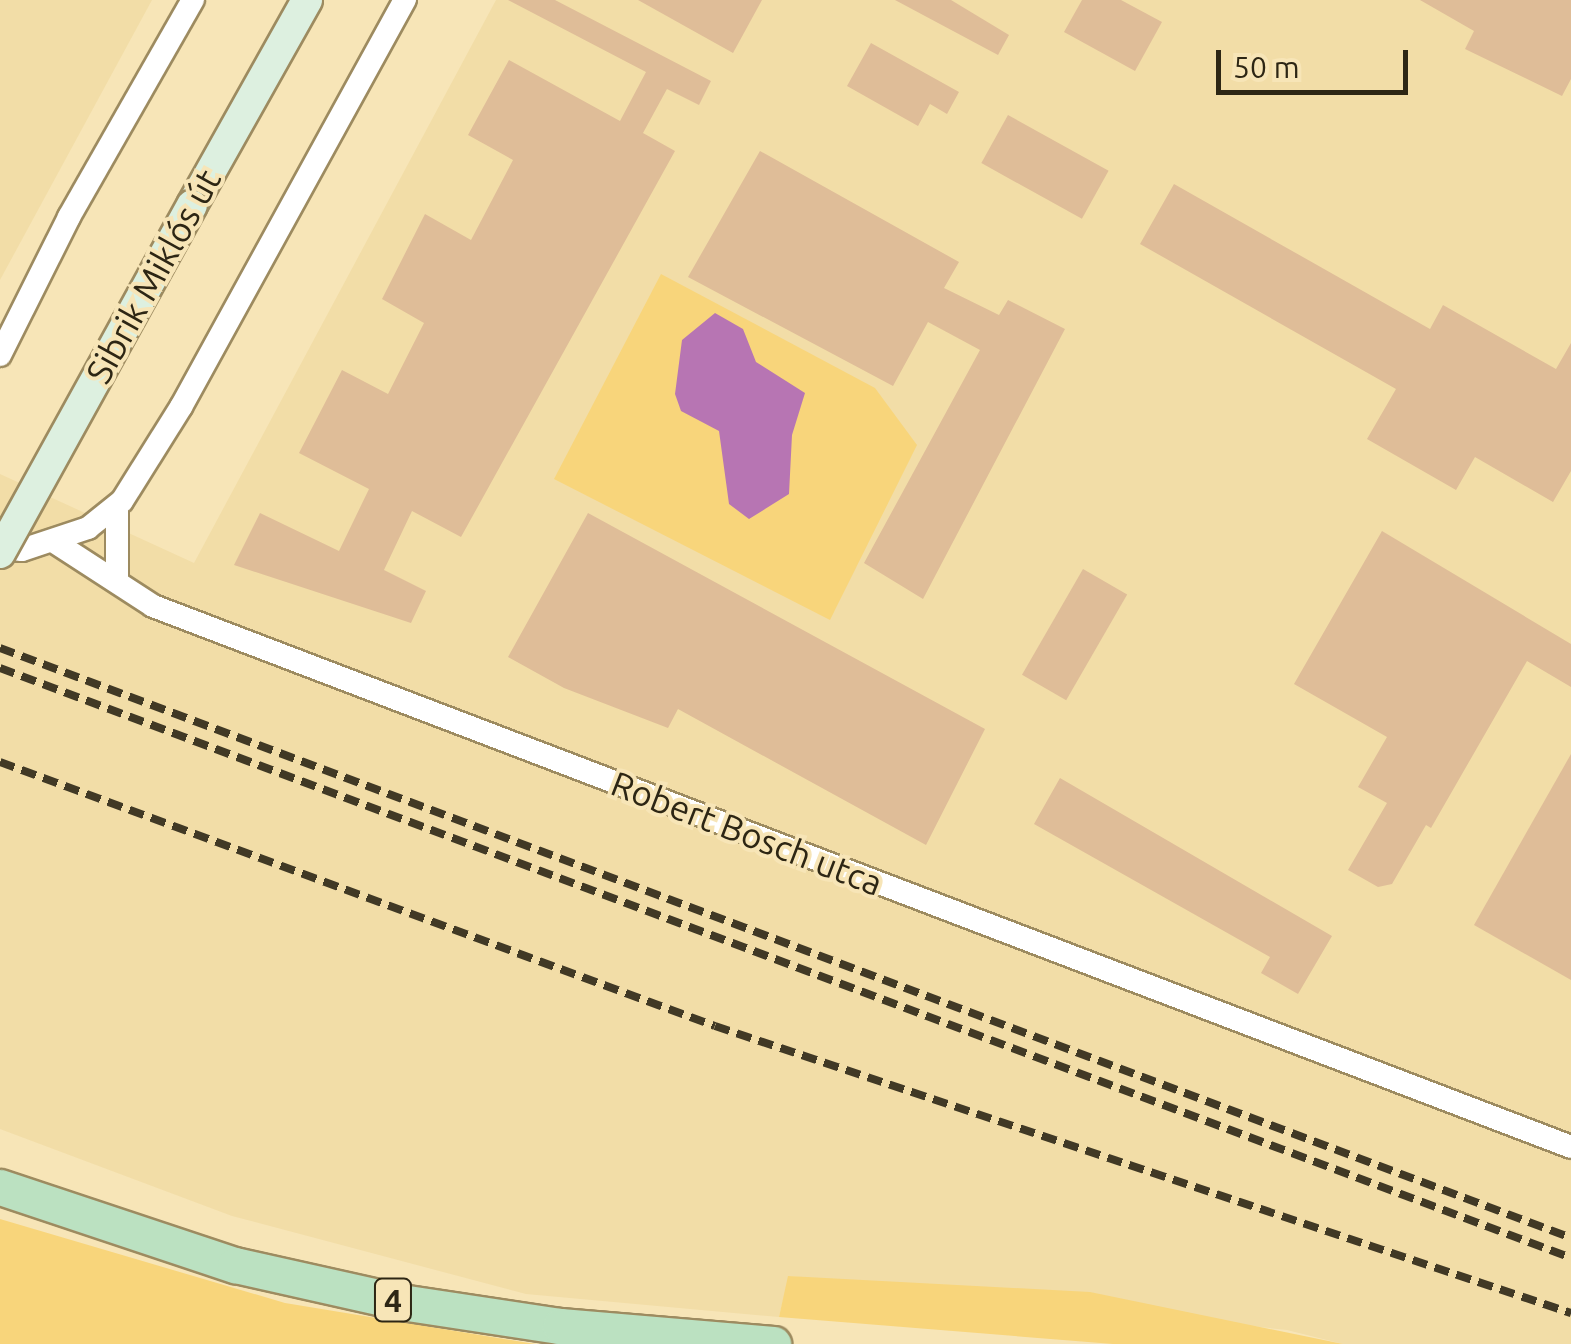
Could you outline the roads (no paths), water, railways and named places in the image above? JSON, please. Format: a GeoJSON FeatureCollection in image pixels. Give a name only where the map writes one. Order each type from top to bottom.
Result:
{"type":"FeatureCollection","features":[{"type":"Feature","properties":{"kind":"main road","name":"Sibrik Miklós út"},"geometry":{"type":"LineString","coordinates":[[0,551],[307,0]]}},
{"type":"Feature","properties":{"kind":"main road","name":"4"},"geometry":{"type":"LineString","coordinates":[[8,1193],[235,1265],[401,1302],[560,1326],[773,1344]]}},
{"type":"Feature","properties":{"kind":"street"},"geometry":{"type":"LineString","coordinates":[[0,355],[69,217],[193,0]]}},
{"type":"Feature","properties":{"kind":"street"},"geometry":{"type":"LineString","coordinates":[[0,551],[53,541],[88,528],[117,506],[181,407],[405,0]]}},
{"type":"Feature","properties":{"kind":"street"},"geometry":{"type":"LineString","coordinates":[[117,506],[117,578]]}},
{"type":"Feature","properties":{"kind":"street","name":"Robert Bosch utca"},"geometry":{"type":"LineString","coordinates":[[53,541],[117,578],[154,606],[1571,1146]]}},
{"type":"Feature","properties":{"kind":"railway"},"geometry":{"type":"LineString","coordinates":[[0,648],[1571,1238]]}},
{"type":"Feature","properties":{"kind":"railway"},"geometry":{"type":"LineString","coordinates":[[0,668],[1571,1258]]}},
{"type":"Feature","properties":{"kind":"railway"},"geometry":{"type":"LineString","coordinates":[[0,762],[715,1026],[1571,1313]]}}]}
